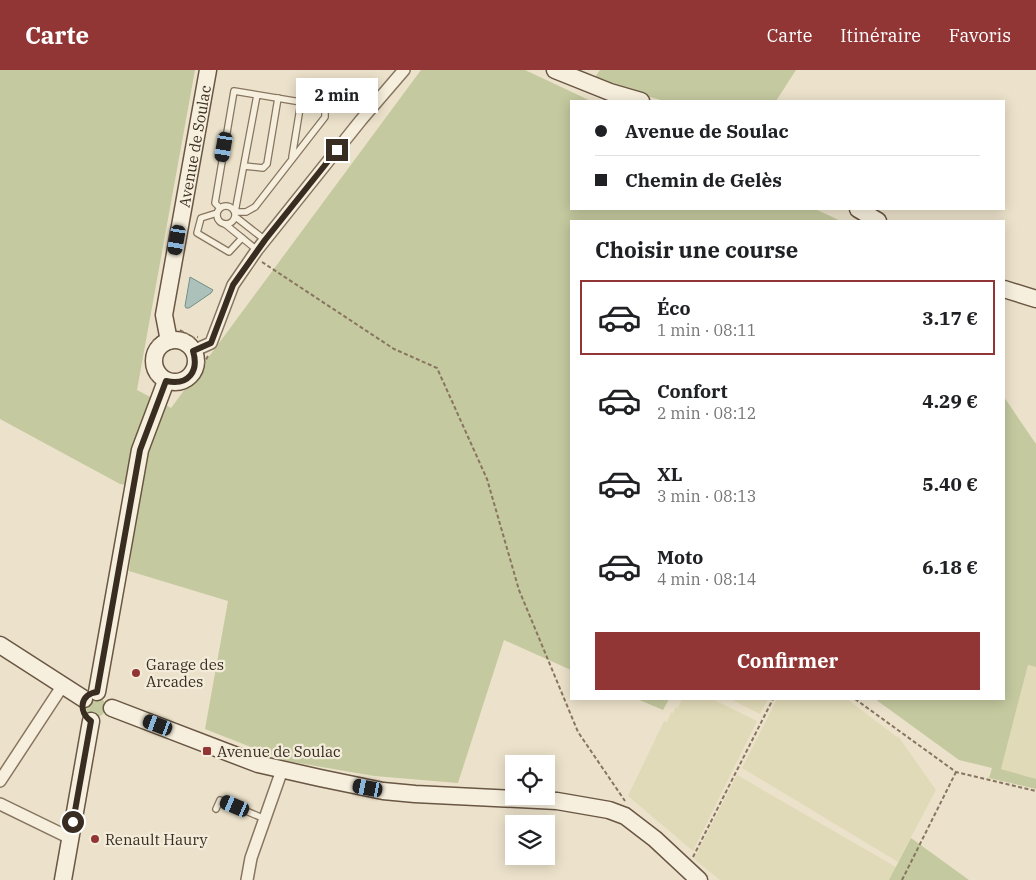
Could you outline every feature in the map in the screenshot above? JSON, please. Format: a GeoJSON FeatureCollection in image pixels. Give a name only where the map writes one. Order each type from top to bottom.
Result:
{"type":"FeatureCollection","features":[{"type":"Feature","properties":{"kind":"main road","name":"Avenue de Soulac"},"geometry":{"type":"LineString","coordinates":[[163,338],[164,315],[208,70]]}},
{"type":"Feature","properties":{"kind":"main road"},"geometry":{"type":"LineString","coordinates":[[555,70],[610,92],[638,100]]}},
{"type":"Feature","properties":{"kind":"main road"},"geometry":{"type":"LineString","coordinates":[[860,210],[876,220]]}},
{"type":"Feature","properties":{"kind":"main road"},"geometry":{"type":"LineString","coordinates":[[1005,289],[1036,299]]}},
{"type":"Feature","properties":{"kind":"main road"},"geometry":{"type":"LineString","coordinates":[[0,645],[63,685],[91,696],[108,698],[112,708],[110,715],[101,722],[91,721],[86,718],[82,711],[82,706],[91,696],[140,450],[163,385],[155,366],[154,358],[162,345],[163,338],[180,341],[188,345],[199,345],[195,368],[188,377],[182,381],[163,385]]}},
{"type":"Feature","properties":{"kind":"main road"},"geometry":{"type":"LineString","coordinates":[[112,708],[258,764],[383,791],[557,802],[609,810],[625,816],[655,839],[690,876]]}},
{"type":"Feature","properties":{"kind":"main road"},"geometry":{"type":"LineString","coordinates":[[62,880],[91,721]]}},
{"type":"Feature","properties":{"kind":"street"},"geometry":{"type":"LineString","coordinates":[[199,345],[211,343],[233,285],[257,250],[361,120],[404,70]]}},
{"type":"Feature","properties":{"kind":"street"},"geometry":{"type":"LineString","coordinates":[[0,781],[63,685]]}},
{"type":"Feature","properties":{"kind":"street"},"geometry":{"type":"LineString","coordinates":[[247,880],[251,858],[282,770]]}},
{"type":"Feature","properties":{"kind":"street"},"geometry":{"type":"LineString","coordinates":[[0,804],[70,838]]}},
{"type":"Feature","properties":{"kind":"lane"},"geometry":{"type":"LineString","coordinates":[[235,215],[255,207],[325,117],[325,106],[234,91],[214,203],[219,211],[218,219],[257,250]]}},
{"type":"Feature","properties":{"kind":"lane"},"geometry":{"type":"LineString","coordinates":[[225,224],[231,223],[235,215],[257,95]]}},
{"type":"Feature","properties":{"kind":"lane"},"geometry":{"type":"LineString","coordinates":[[244,166],[263,168],[267,164],[278,98]]}},
{"type":"Feature","properties":{"kind":"lane"},"geometry":{"type":"LineString","coordinates":[[292,160],[301,102]]}},
{"type":"Feature","properties":{"kind":"lane"},"geometry":{"type":"LineString","coordinates":[[242,238],[229,252],[197,233],[201,218],[228,206],[238,218],[265,240]]}},
{"type":"Feature","properties":{"kind":"lane"},"geometry":{"type":"LineString","coordinates":[[216,809],[220,800],[265,819]]}},
{"type":"Feature","properties":{"kind":"path"},"geometry":{"type":"LineString","coordinates":[[257,250],[263,262],[394,349],[437,368],[487,479],[519,590],[578,732],[625,802]]}},
{"type":"Feature","properties":{"kind":"path"},"geometry":{"type":"LineString","coordinates":[[163,338],[147,356],[146,364],[163,385],[191,383],[204,362],[208,359],[199,345]]}},
{"type":"Feature","properties":{"kind":"path"},"geometry":{"type":"LineString","coordinates":[[690,876],[773,700]]}},
{"type":"Feature","properties":{"kind":"path"},"geometry":{"type":"LineString","coordinates":[[856,700],[956,772],[1036,791]]}},
{"type":"Feature","properties":{"kind":"path"},"geometry":{"type":"LineString","coordinates":[[902,880],[956,772]]}},
{"type":"Feature","properties":{"kind":"shaded area"},"geometry":{"type":"Polygon","coordinates":[[[1028,665],[1036,667],[1036,779],[1001,769],[1028,665]]]}},
{"type":"Feature","properties":{"kind":"shaded area"},"geometry":{"type":"Polygon","coordinates":[[[682,700],[714,700],[757,721],[693,851],[628,796],[664,721],[667,722],[671,712],[673,713],[676,707],[678,708],[682,700]]]}},
{"type":"Feature","properties":{"kind":"shaded area"},"geometry":{"type":"Polygon","coordinates":[[[732,700],[767,700],[760,714],[732,700]]]}},
{"type":"Feature","properties":{"kind":"shaded area"},"geometry":{"type":"Polygon","coordinates":[[[776,700],[848,700],[898,736],[936,790],[898,862],[742,768],[776,700]]]}},
{"type":"Feature","properties":{"kind":"shaded area"},"geometry":{"type":"Polygon","coordinates":[[[737,775],[896,867],[889,880],[720,880],[694,859],[737,775]]]}},
{"type":"Feature","properties":{"kind":"green space"},"geometry":{"type":"Polygon","coordinates":[[[0,70],[195,70],[137,390],[171,408],[421,70],[525,70],[589,100],[570,100],[570,210],[817,210],[839,220],[570,220],[570,670],[504,640],[458,783],[374,776],[287,761],[205,729],[228,601],[129,571],[140,487],[120,484],[0,419],[0,70]]]}},
{"type":"Feature","properties":{"kind":"green space"},"geometry":{"type":"Polygon","coordinates":[[[600,70],[796,70],[777,100],[661,100],[593,80],[600,70]]]}},
{"type":"Feature","properties":{"kind":"green space"},"geometry":{"type":"Polygon","coordinates":[[[1005,398],[1036,444],[1036,667],[1028,665],[1001,769],[1036,779],[1036,789],[989,778],[992,768],[959,760],[876,700],[1005,700],[1005,398]]]}},
{"type":"Feature","properties":{"kind":"green space"},"geometry":{"type":"Polygon","coordinates":[[[92,697],[100,697],[106,703],[106,711],[100,717],[92,717],[86,711],[86,703],[92,697]]]}},
{"type":"Feature","properties":{"kind":"green space"},"geometry":{"type":"Polygon","coordinates":[[[639,700],[668,700],[663,710],[639,700]]]}},
{"type":"Feature","properties":{"kind":"green space"},"geometry":{"type":"Polygon","coordinates":[[[911,838],[969,880],[889,880],[911,838]]]}},
{"type":"Feature","properties":{"kind":"water"},"geometry":{"type":"Polygon","coordinates":[[[190,277],[213,290],[189,308],[186,308],[185,306],[190,277]]]}},
{"type":"Feature","properties":{"kind":"place","name":"Garage des Arcades"},"geometry":{"type":"Point","coordinates":[136,673]}},
{"type":"Feature","properties":{"kind":"place","name":"Avenue de Soulac"},"geometry":{"type":"Point","coordinates":[207,751]}},
{"type":"Feature","properties":{"kind":"place","name":"Renault Haury"},"geometry":{"type":"Point","coordinates":[95,839]}},
{"type":"Feature","properties":{"kind":"route"},"geometry":{"type":"LineString","coordinates":[[73,822],[91,721],[86,718],[82,711],[82,706],[84,699],[89,694],[97,692],[140,450],[160,396],[166,381],[182,381],[193,372],[196,361],[193,351],[211,343],[233,285],[257,250],[337,150]]}}]}
